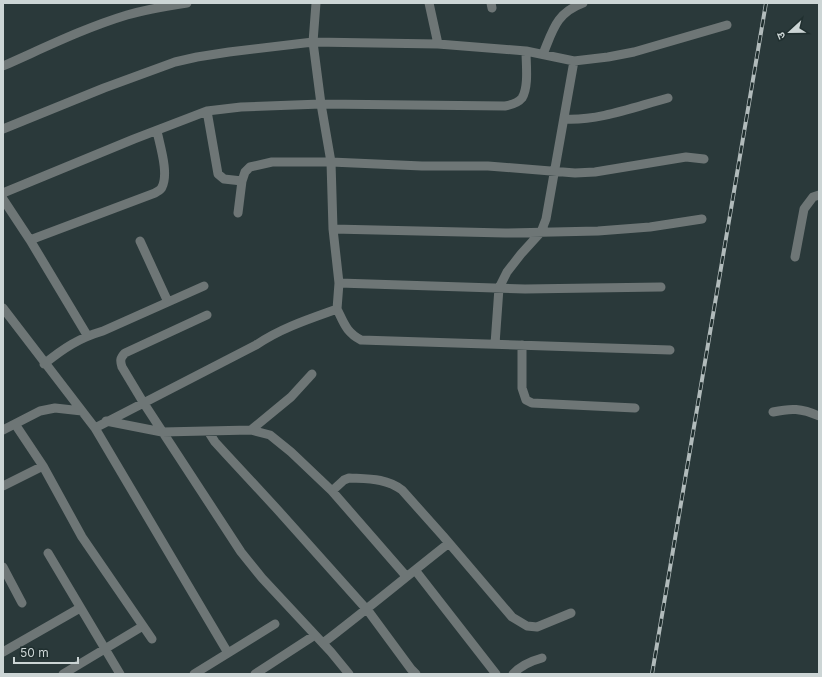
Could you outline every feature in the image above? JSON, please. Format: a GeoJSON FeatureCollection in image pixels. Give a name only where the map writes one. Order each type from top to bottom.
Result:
{"type":"FeatureCollection","features":[{"type":"Feature","properties":{"kind":"street"},"geometry":{"type":"LineString","coordinates":[[3,66],[105,23],[151,9],[187,3]]}},
{"type":"Feature","properties":{"kind":"street"},"geometry":{"type":"LineString","coordinates":[[316,3],[313,42],[321,104],[331,162],[333,229],[339,283],[337,308],[352,336],[361,340],[670,350]]}},
{"type":"Feature","properties":{"kind":"street"},"geometry":{"type":"LineString","coordinates":[[428,3],[438,44]]}},
{"type":"Feature","properties":{"kind":"street"},"geometry":{"type":"LineString","coordinates":[[543,54],[556,24],[564,13],[583,3]]}},
{"type":"Feature","properties":{"kind":"street"},"geometry":{"type":"LineString","coordinates":[[3,129],[104,88],[175,62],[197,57],[313,42],[438,44],[526,51],[574,61],[634,52],[726,25]]}},
{"type":"Feature","properties":{"kind":"street"},"geometry":{"type":"LineString","coordinates":[[3,193],[206,111],[241,107],[321,104],[506,106],[522,99],[526,88],[526,51]]}},
{"type":"Feature","properties":{"kind":"street"},"geometry":{"type":"LineString","coordinates":[[495,344],[499,288],[512,266],[541,232],[546,219],[574,61]]}},
{"type":"Feature","properties":{"kind":"street"},"geometry":{"type":"LineString","coordinates":[[564,119],[584,119],[599,116],[668,98]]}},
{"type":"Feature","properties":{"kind":"street"},"geometry":{"type":"LineString","coordinates":[[206,111],[218,174],[224,179],[242,181]]}},
{"type":"Feature","properties":{"kind":"street"},"geometry":{"type":"LineString","coordinates":[[30,240],[155,193],[162,188],[165,171],[157,131]]}},
{"type":"Feature","properties":{"kind":"street"},"geometry":{"type":"LineString","coordinates":[[238,213],[242,181],[245,172],[250,167],[272,162],[331,162],[422,166],[488,166],[575,173],[595,172],[675,158],[686,157],[704,159]]}},
{"type":"Feature","properties":{"kind":"street"},"geometry":{"type":"LineString","coordinates":[[795,257],[804,209],[813,197],[819,195]]}},
{"type":"Feature","properties":{"kind":"street"},"geometry":{"type":"LineString","coordinates":[[3,199],[30,240],[87,335]]}},
{"type":"Feature","properties":{"kind":"street"},"geometry":{"type":"LineString","coordinates":[[333,229],[497,233],[598,231],[650,227],[702,219]]}},
{"type":"Feature","properties":{"kind":"street"},"geometry":{"type":"LineString","coordinates":[[140,241],[168,302]]}},
{"type":"Feature","properties":{"kind":"street"},"geometry":{"type":"LineString","coordinates":[[339,283],[525,289],[661,287]]}},
{"type":"Feature","properties":{"kind":"street"},"geometry":{"type":"LineString","coordinates":[[44,364],[65,347],[87,335],[103,331],[204,286]]}},
{"type":"Feature","properties":{"kind":"street"},"geometry":{"type":"LineString","coordinates":[[3,308],[44,364],[95,428],[228,653]]}},
{"type":"Feature","properties":{"kind":"street"},"geometry":{"type":"LineString","coordinates":[[95,428],[277,333],[300,322],[337,308]]}},
{"type":"Feature","properties":{"kind":"street"},"geometry":{"type":"LineString","coordinates":[[207,315],[125,353],[120,361],[122,367],[162,432],[241,552],[262,578],[323,643],[347,673]]}},
{"type":"Feature","properties":{"kind":"street"},"geometry":{"type":"LineString","coordinates":[[522,345],[522,388],[526,400],[532,403],[635,408]]}},
{"type":"Feature","properties":{"kind":"street"},"geometry":{"type":"LineString","coordinates":[[251,430],[291,397],[312,374]]}},
{"type":"Feature","properties":{"kind":"street"},"geometry":{"type":"LineString","coordinates":[[3,430],[40,411],[55,408],[82,411]]}},
{"type":"Feature","properties":{"kind":"street"},"geometry":{"type":"LineString","coordinates":[[773,412],[798,409],[819,416]]}},
{"type":"Feature","properties":{"kind":"street"},"geometry":{"type":"LineString","coordinates":[[106,421],[162,432],[251,430],[270,435],[291,452],[332,491],[406,576]]}},
{"type":"Feature","properties":{"kind":"street"},"geometry":{"type":"LineString","coordinates":[[15,424],[43,466],[82,537],[152,639]]}},
{"type":"Feature","properties":{"kind":"street"},"geometry":{"type":"LineString","coordinates":[[208,431],[222,450],[367,609],[416,674]]}},
{"type":"Feature","properties":{"kind":"street"},"geometry":{"type":"LineString","coordinates":[[3,486],[43,466]]}},
{"type":"Feature","properties":{"kind":"street"},"geometry":{"type":"LineString","coordinates":[[332,491],[344,480],[349,478],[386,481],[395,484],[449,543],[512,617],[527,626],[537,627],[571,613]]}},
{"type":"Feature","properties":{"kind":"street"},"geometry":{"type":"LineString","coordinates":[[323,643],[449,543]]}},
{"type":"Feature","properties":{"kind":"street"},"geometry":{"type":"LineString","coordinates":[[48,553],[120,674]]}},
{"type":"Feature","properties":{"kind":"street"},"geometry":{"type":"LineString","coordinates":[[3,567],[22,603]]}},
{"type":"Feature","properties":{"kind":"street"},"geometry":{"type":"LineString","coordinates":[[415,570],[496,674]]}},
{"type":"Feature","properties":{"kind":"street"},"geometry":{"type":"LineString","coordinates":[[3,652],[80,608]]}},
{"type":"Feature","properties":{"kind":"street"},"geometry":{"type":"LineString","coordinates":[[194,674],[275,624]]}},
{"type":"Feature","properties":{"kind":"street"},"geometry":{"type":"LineString","coordinates":[[63,674],[143,626]]}},
{"type":"Feature","properties":{"kind":"street"},"geometry":{"type":"LineString","coordinates":[[255,674],[315,635]]}},
{"type":"Feature","properties":{"kind":"street"},"geometry":{"type":"LineString","coordinates":[[513,674],[516,670],[528,662],[542,658]]}},
{"type":"Feature","properties":{"kind":"railway"},"geometry":{"type":"LineString","coordinates":[[652,674],[766,3]]}}]}
